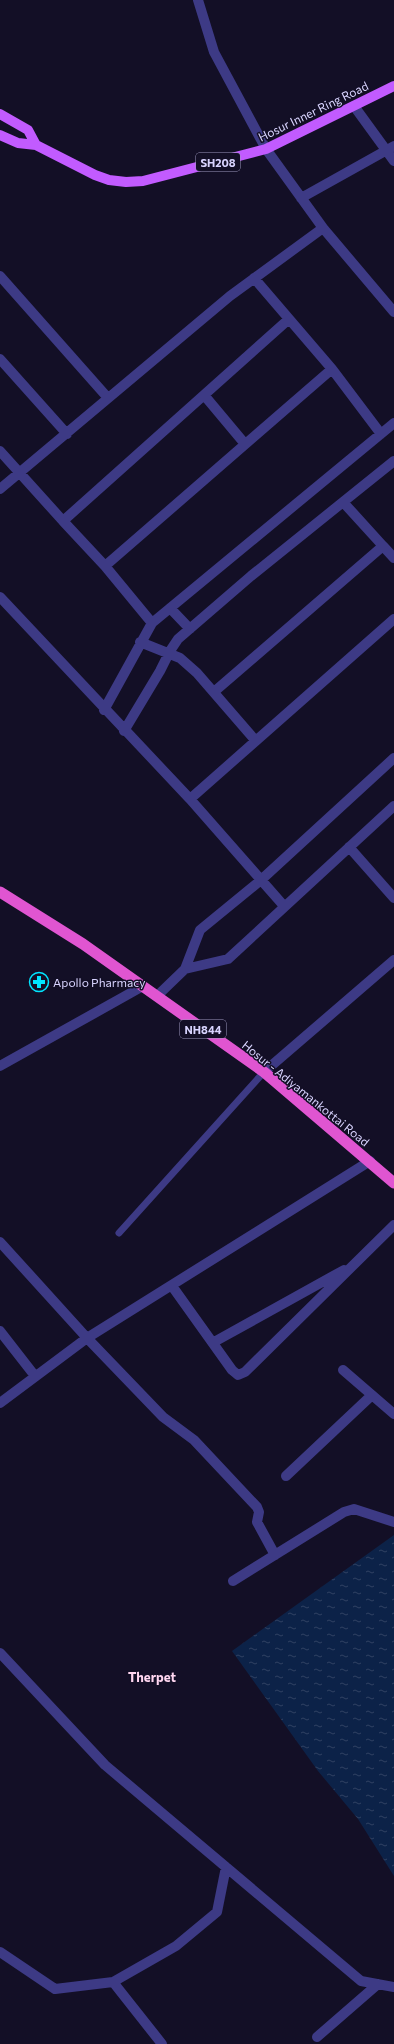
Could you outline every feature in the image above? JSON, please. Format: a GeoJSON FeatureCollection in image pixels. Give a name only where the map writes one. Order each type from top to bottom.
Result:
{"type":"FeatureCollection","features":[{"type":"Feature","properties":{"kind":"highway","name":"Hosur - Adiyamankottai Road"},"geometry":{"type":"LineString","coordinates":[[0,892],[83,944],[264,1072],[394,1183]]}},
{"type":"Feature","properties":{"kind":"main road","name":"Hosur Inner Ring Road"},"geometry":{"type":"LineString","coordinates":[[0,135],[18,143],[36,145],[95,175],[109,180],[126,182],[154,180],[266,149],[394,86]]}},
{"type":"Feature","properties":{"kind":"main road"},"geometry":{"type":"LineString","coordinates":[[0,114],[28,130],[36,145]]}},
{"type":"Feature","properties":{"kind":"street"},"geometry":{"type":"LineString","coordinates":[[198,0],[214,52],[266,149],[323,228],[394,312]]}},
{"type":"Feature","properties":{"kind":"street"},"geometry":{"type":"LineString","coordinates":[[354,106],[390,149],[394,161]]}},
{"type":"Feature","properties":{"kind":"street"},"geometry":{"type":"LineString","coordinates":[[301,198],[390,149]]}},
{"type":"Feature","properties":{"kind":"street"},"geometry":{"type":"LineString","coordinates":[[0,489],[20,474],[108,398],[254,278],[323,228]]}},
{"type":"Feature","properties":{"kind":"street"},"geometry":{"type":"LineString","coordinates":[[0,276],[108,398]]}},
{"type":"Feature","properties":{"kind":"street"},"geometry":{"type":"LineString","coordinates":[[254,278],[332,369],[381,434]]}},
{"type":"Feature","properties":{"kind":"street"},"geometry":{"type":"LineString","coordinates":[[63,521],[288,319]]}},
{"type":"Feature","properties":{"kind":"street"},"geometry":{"type":"LineString","coordinates":[[0,359],[67,434]]}},
{"type":"Feature","properties":{"kind":"street"},"geometry":{"type":"LineString","coordinates":[[105,566],[332,369]]}},
{"type":"Feature","properties":{"kind":"street"},"geometry":{"type":"LineString","coordinates":[[204,395],[245,444]]}},
{"type":"Feature","properties":{"kind":"street"},"geometry":{"type":"LineString","coordinates":[[104,710],[140,642],[152,623],[394,423]]}},
{"type":"Feature","properties":{"kind":"street"},"geometry":{"type":"LineString","coordinates":[[0,451],[105,566],[152,623]]}},
{"type":"Feature","properties":{"kind":"street"},"geometry":{"type":"LineString","coordinates":[[124,731],[160,671],[168,653],[178,639],[251,576],[393,463]]}},
{"type":"Feature","properties":{"kind":"street"},"geometry":{"type":"LineString","coordinates":[[343,502],[394,558]]}},
{"type":"Feature","properties":{"kind":"street"},"geometry":{"type":"LineString","coordinates":[[215,691],[383,546]]}},
{"type":"Feature","properties":{"kind":"street"},"geometry":{"type":"LineString","coordinates":[[0,597],[104,710],[190,799],[284,906]]}},
{"type":"Feature","properties":{"kind":"street"},"geometry":{"type":"LineString","coordinates":[[170,608],[190,629]]}},
{"type":"Feature","properties":{"kind":"street"},"geometry":{"type":"LineString","coordinates":[[190,799],[255,740],[394,619]]}},
{"type":"Feature","properties":{"kind":"street"},"geometry":{"type":"LineString","coordinates":[[140,642],[180,658],[197,672],[215,691],[255,740]]}},
{"type":"Feature","properties":{"kind":"street"},"geometry":{"type":"LineString","coordinates":[[157,996],[185,969],[200,930],[261,880],[394,758]]}},
{"type":"Feature","properties":{"kind":"street"},"geometry":{"type":"LineString","coordinates":[[185,969],[228,959],[394,806]]}},
{"type":"Feature","properties":{"kind":"street"},"geometry":{"type":"LineString","coordinates":[[349,848],[394,898]]}},
{"type":"Feature","properties":{"kind":"street"},"geometry":{"type":"LineString","coordinates":[[264,1072],[394,960]]}},
{"type":"Feature","properties":{"kind":"street"},"geometry":{"type":"LineString","coordinates":[[0,1066],[143,986]]}},
{"type":"Feature","properties":{"kind":"street"},"geometry":{"type":"LineString","coordinates":[[0,1403],[87,1338],[370,1161]]}},
{"type":"Feature","properties":{"kind":"street"},"geometry":{"type":"LineString","coordinates":[[172,1286],[214,1342],[232,1370],[238,1375],[245,1372],[394,1225]]}},
{"type":"Feature","properties":{"kind":"street"},"geometry":{"type":"LineString","coordinates":[[0,1242],[87,1338],[163,1417],[194,1440],[257,1507],[259,1512],[257,1522],[275,1555]]}},
{"type":"Feature","properties":{"kind":"street"},"geometry":{"type":"LineString","coordinates":[[214,1342],[356,1263]]}},
{"type":"Feature","properties":{"kind":"street"},"geometry":{"type":"LineString","coordinates":[[0,1331],[35,1376]]}},
{"type":"Feature","properties":{"kind":"street"},"geometry":{"type":"LineString","coordinates":[[343,1370],[394,1414]]}},
{"type":"Feature","properties":{"kind":"street"},"geometry":{"type":"LineString","coordinates":[[286,1476],[372,1395]]}},
{"type":"Feature","properties":{"kind":"street"},"geometry":{"type":"LineString","coordinates":[[233,1581],[344,1512],[354,1509],[394,1522]]}},
{"type":"Feature","properties":{"kind":"street"},"geometry":{"type":"LineString","coordinates":[[0,1653],[105,1765],[361,1981],[394,1987]]}},
{"type":"Feature","properties":{"kind":"street"},"geometry":{"type":"LineString","coordinates":[[0,1952],[56,1989],[113,1982],[176,1946],[217,1912],[226,1867]]}},
{"type":"Feature","properties":{"kind":"street"},"geometry":{"type":"LineString","coordinates":[[113,1982],[162,2044]]}},
{"type":"Feature","properties":{"kind":"street"},"geometry":{"type":"LineString","coordinates":[[317,2037],[378,1984]]}},
{"type":"Feature","properties":{"kind":"lane"},"geometry":{"type":"LineString","coordinates":[[119,1233],[264,1072]]}},
{"type":"Feature","properties":{"kind":"water"},"geometry":{"type":"Polygon","coordinates":[[[394,1535],[394,1876],[358,1819],[318,1771],[232,1651],[394,1535]]]}},
{"type":"Feature","properties":{"kind":"place","name":"Apollo Pharmacy"},"geometry":{"type":"Point","coordinates":[39,982]}},
{"type":"Feature","properties":{"kind":"district","name":"Therpet"},"geometry":{"type":"Point","coordinates":[152,1677]}}]}
